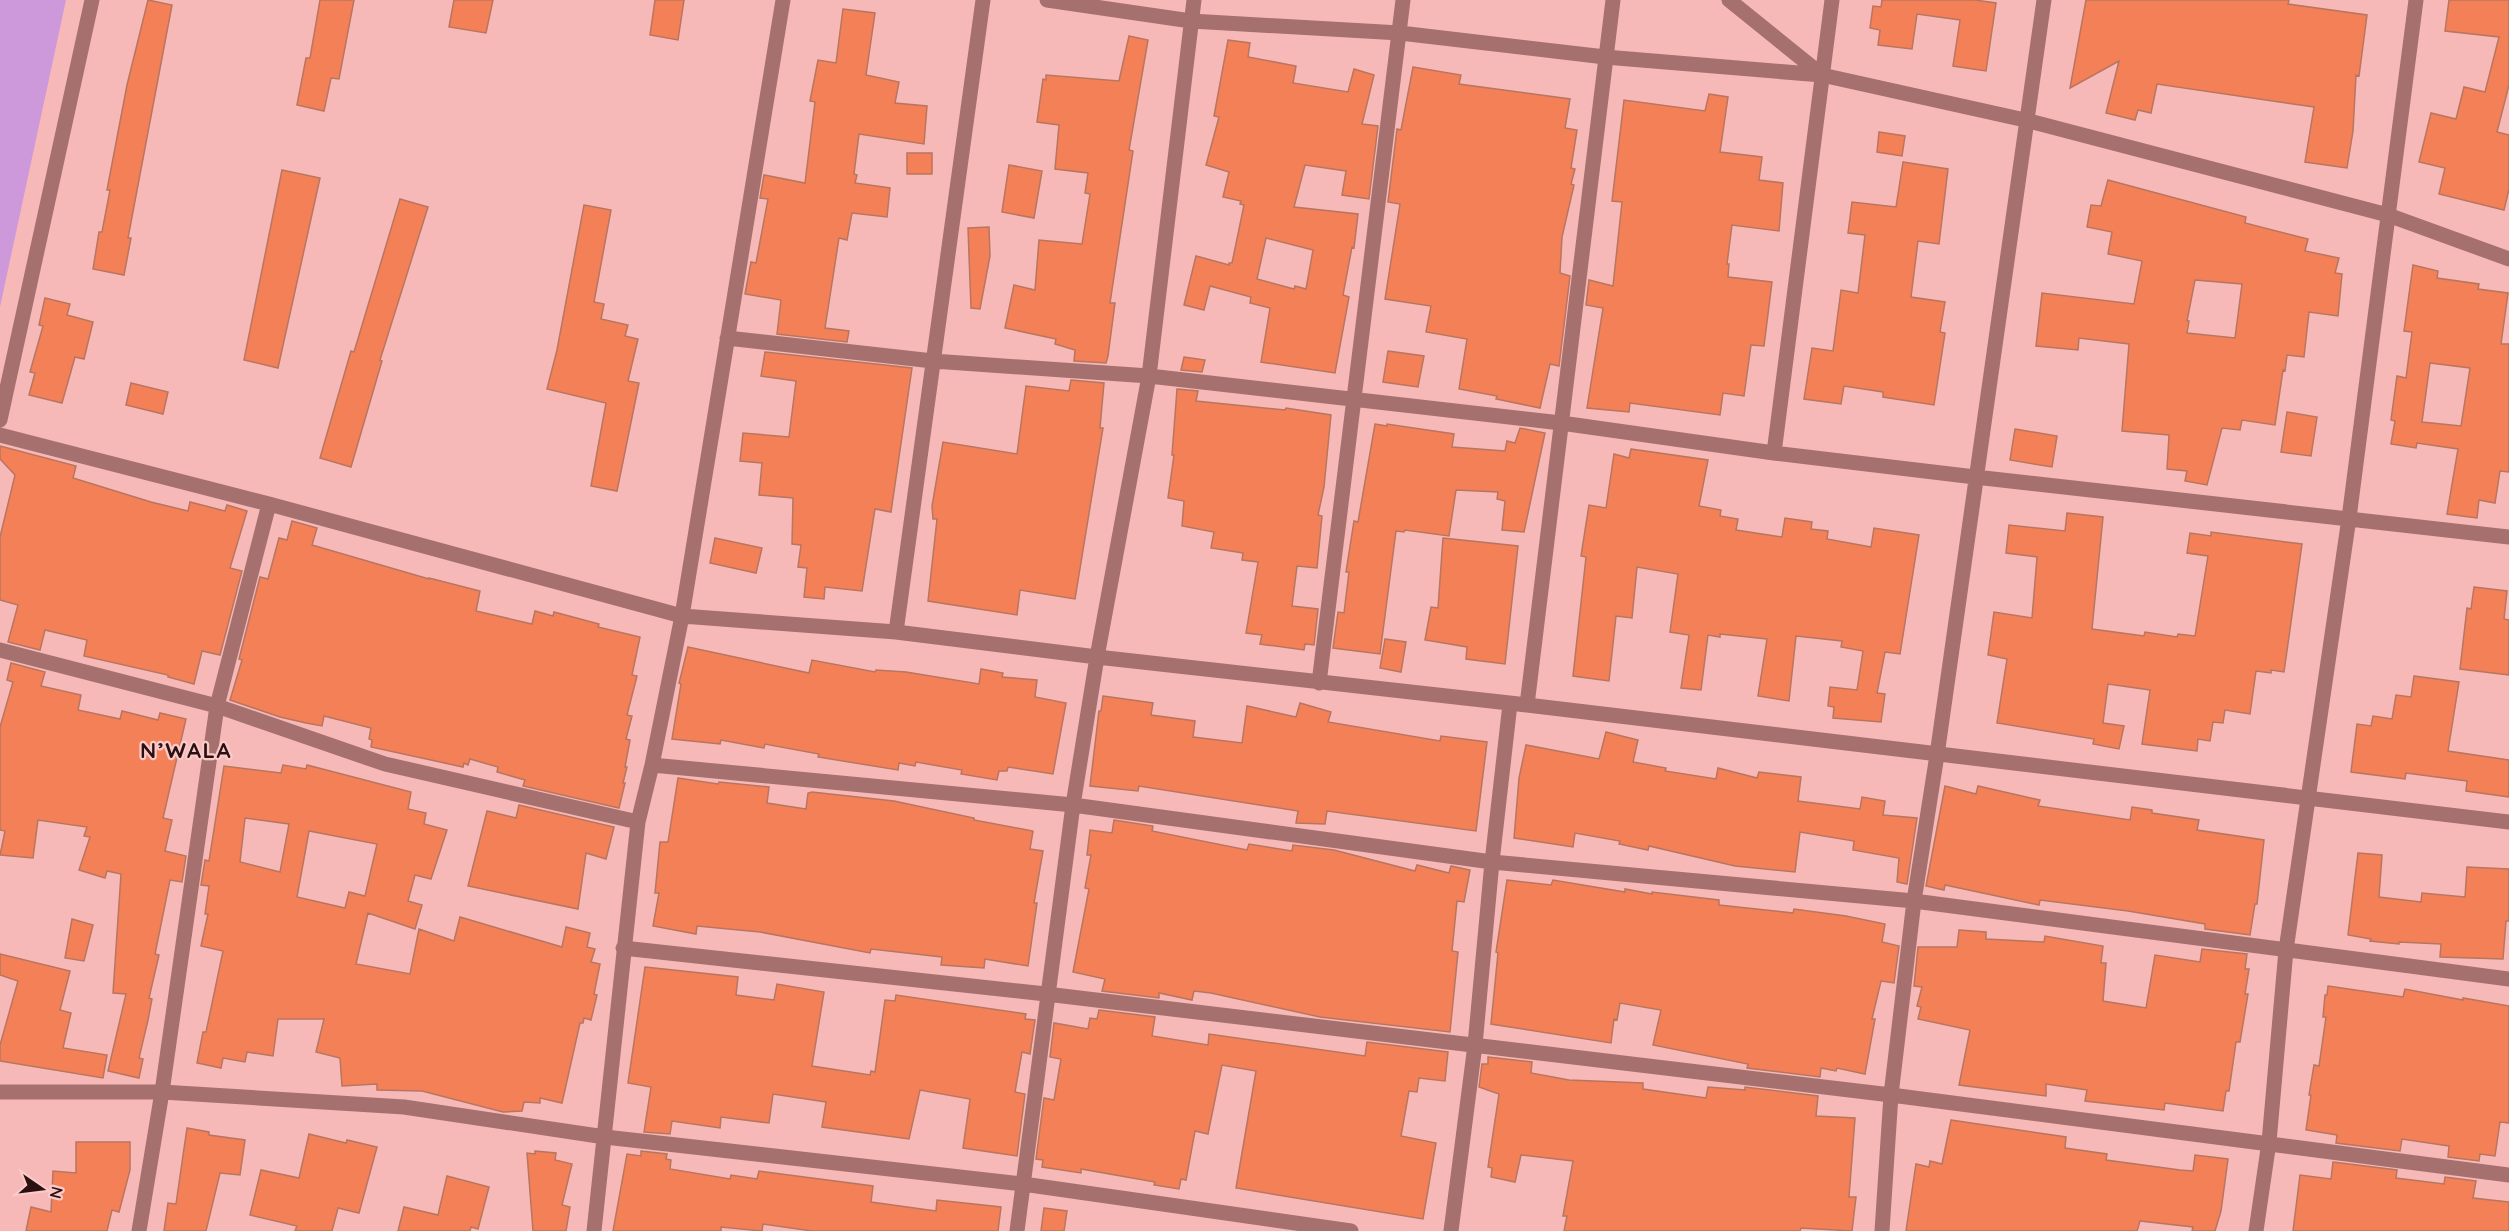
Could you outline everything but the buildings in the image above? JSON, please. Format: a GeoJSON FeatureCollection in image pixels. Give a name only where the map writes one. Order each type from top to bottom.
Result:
{"type":"FeatureCollection","features":[{"type":"Feature","properties":{"kind":"street"},"geometry":{"type":"LineString","coordinates":[[0,420],[92,0]]}},
{"type":"Feature","properties":{"kind":"street"},"geometry":{"type":"LineString","coordinates":[[594,1231],[638,822],[682,616],[783,0]]}},
{"type":"Feature","properties":{"kind":"street"},"geometry":{"type":"LineString","coordinates":[[896,632],[983,0]]}},
{"type":"Feature","properties":{"kind":"street"},"geometry":{"type":"LineString","coordinates":[[1047,0],[1191,21],[1400,33],[1605,57],[1822,75],[2025,120],[2388,215],[2509,259]]}},
{"type":"Feature","properties":{"kind":"street"},"geometry":{"type":"LineString","coordinates":[[1017,1231],[1046,994],[1073,805],[1097,657],[1149,376],[1194,0]]}},
{"type":"Feature","properties":{"kind":"street"},"geometry":{"type":"LineString","coordinates":[[1319,683],[1403,0]]}},
{"type":"Feature","properties":{"kind":"street"},"geometry":{"type":"LineString","coordinates":[[1527,705],[1612,0]]}},
{"type":"Feature","properties":{"kind":"street"},"geometry":{"type":"LineString","coordinates":[[1729,0],[1822,75]]}},
{"type":"Feature","properties":{"kind":"street"},"geometry":{"type":"LineString","coordinates":[[1774,453],[1832,0]]}},
{"type":"Feature","properties":{"kind":"street"},"geometry":{"type":"LineString","coordinates":[[1882,1231],[1891,1095],[1914,901],[1938,755],[2025,120],[2044,0]]}},
{"type":"Feature","properties":{"kind":"street"},"geometry":{"type":"LineString","coordinates":[[2256,1231],[2269,1142],[2286,950],[2349,518],[2416,0]]}},
{"type":"Feature","properties":{"kind":"street"},"geometry":{"type":"LineString","coordinates":[[727,338],[933,361],[1149,376],[1561,423],[1774,453],[1975,477],[2509,537]]}},
{"type":"Feature","properties":{"kind":"street"},"geometry":{"type":"LineString","coordinates":[[0,435],[269,504],[682,616],[896,632],[2509,822]]}},
{"type":"Feature","properties":{"kind":"street"},"geometry":{"type":"LineString","coordinates":[[139,1231],[162,1092],[217,706],[269,504]]}},
{"type":"Feature","properties":{"kind":"street"},"geometry":{"type":"LineString","coordinates":[[0,650],[217,706],[386,764],[638,822]]}},
{"type":"Feature","properties":{"kind":"street"},"geometry":{"type":"LineString","coordinates":[[1451,1231],[1475,1045],[1510,704]]}},
{"type":"Feature","properties":{"kind":"street"},"geometry":{"type":"LineString","coordinates":[[652,765],[1073,805],[1492,862],[1914,901],[2509,979]]}},
{"type":"Feature","properties":{"kind":"street"},"geometry":{"type":"LineString","coordinates":[[623,948],[1046,994],[1891,1095],[2269,1142],[2478,1173],[2509,1175]]}},
{"type":"Feature","properties":{"kind":"street"},"geometry":{"type":"LineString","coordinates":[[0,1092],[162,1092],[404,1107],[605,1137],[1023,1184],[1351,1231]]}},
{"type":"Feature","properties":{"kind":"shaded area"},"geometry":{"type":"Polygon","coordinates":[[[0,0],[66,0],[0,307],[0,0]]]}},
{"type":"Feature","properties":{"kind":"district","name":"N’WALA"},"geometry":{"type":"Point","coordinates":[186,750]}}]}
